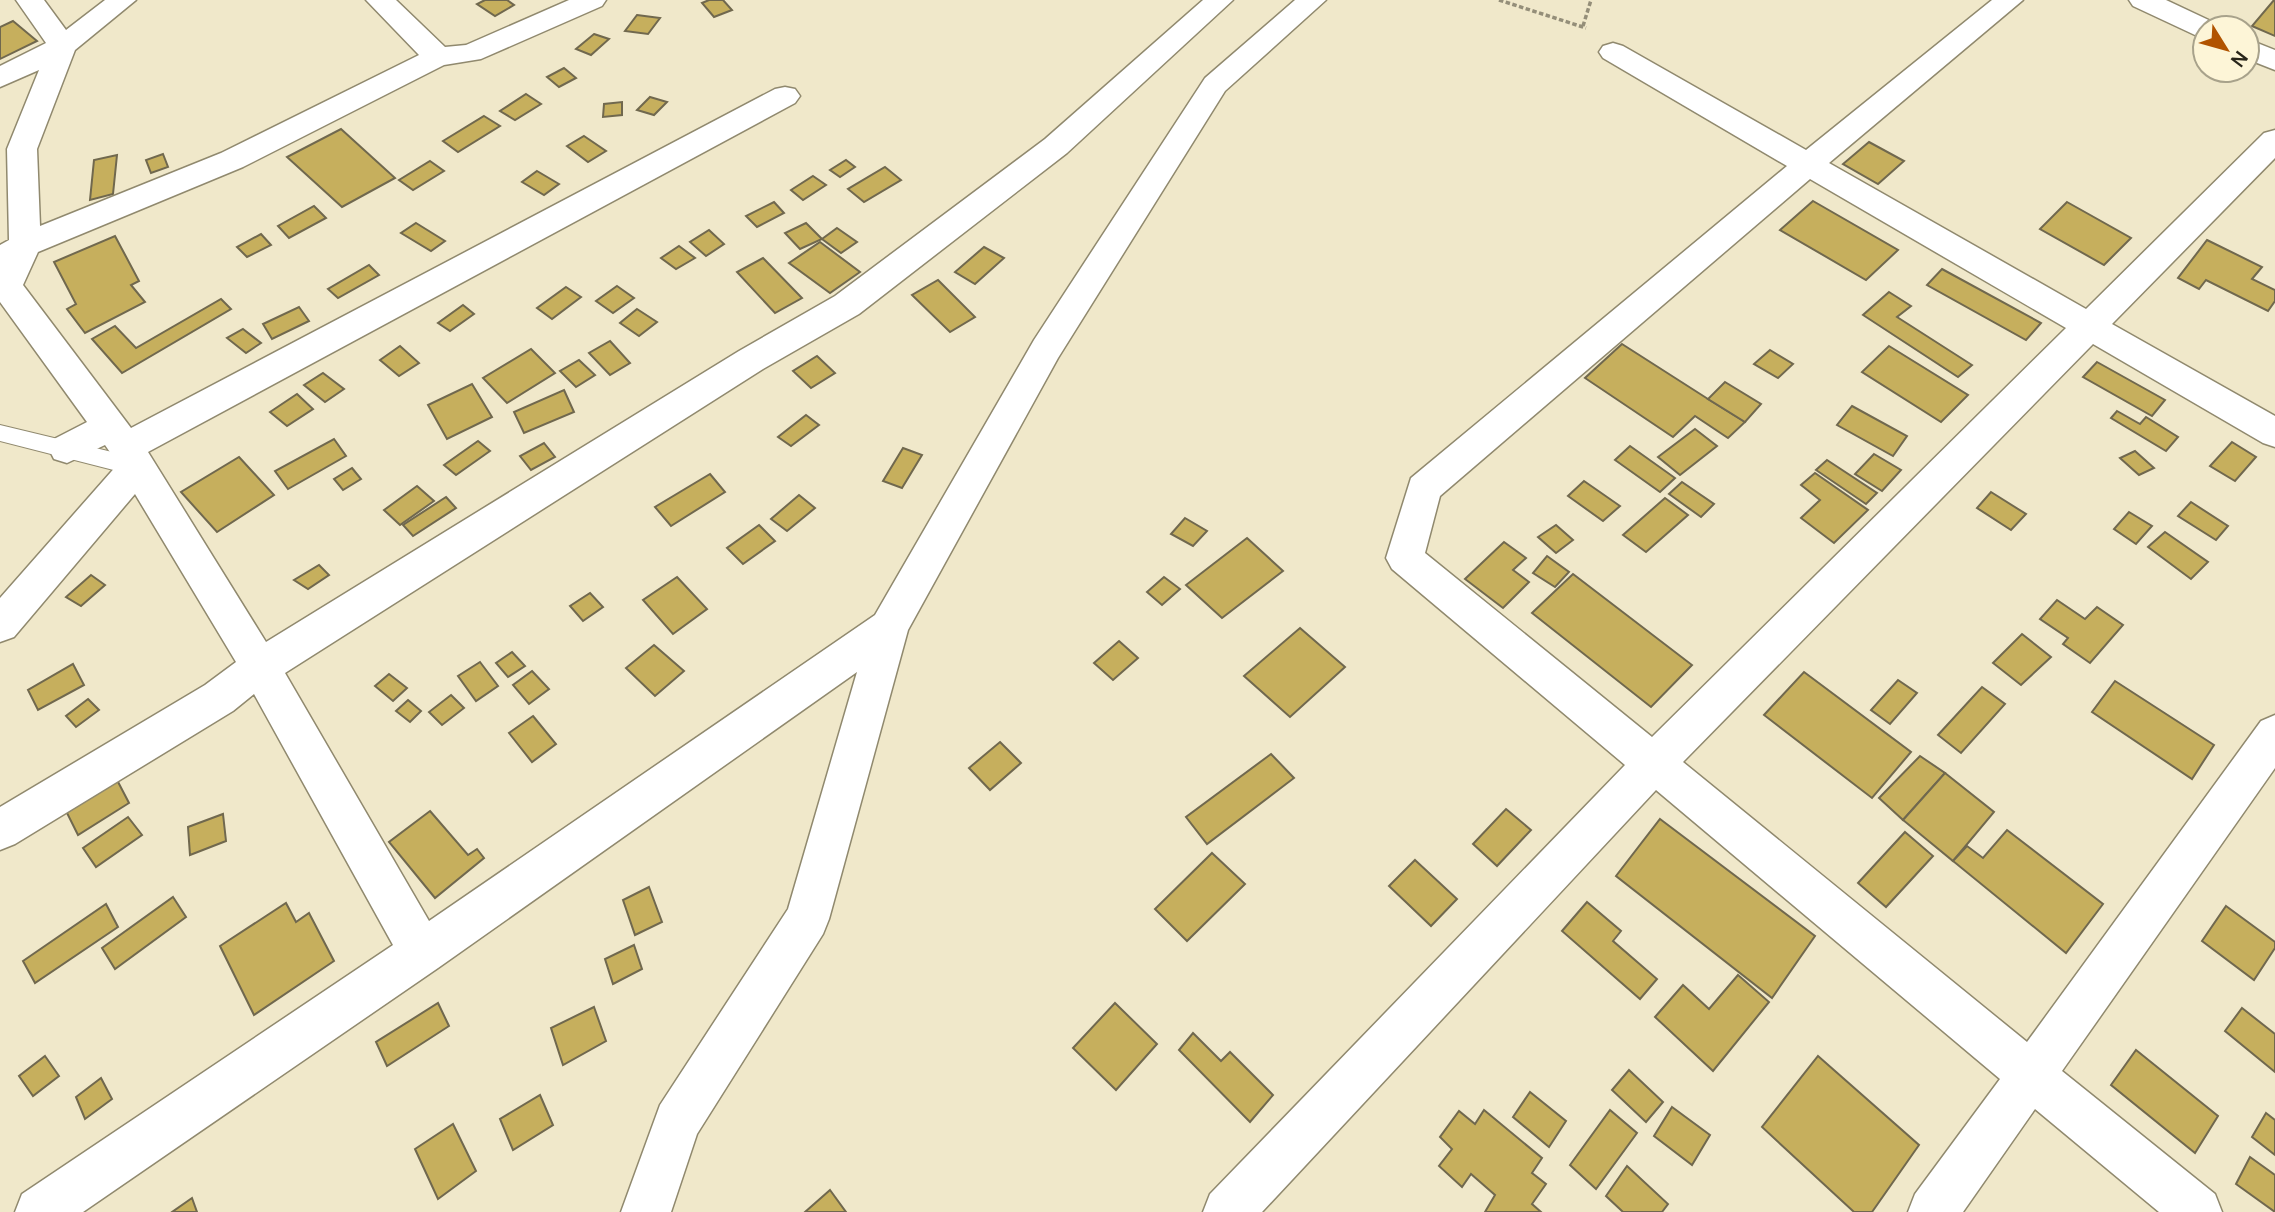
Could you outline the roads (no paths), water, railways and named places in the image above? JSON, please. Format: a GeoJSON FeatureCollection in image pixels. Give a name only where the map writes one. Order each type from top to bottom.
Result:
{"type":"FeatureCollection","features":[{"type":"Feature","properties":{"kind":"street"},"geometry":{"type":"LineString","coordinates":[[30,0],[63,46]]}},
{"type":"Feature","properties":{"kind":"street"},"geometry":{"type":"LineString","coordinates":[[0,78],[63,46],[122,0]]}},
{"type":"Feature","properties":{"kind":"street"},"geometry":{"type":"LineString","coordinates":[[380,0],[438,57]]}},
{"type":"Feature","properties":{"kind":"street"},"geometry":{"type":"LineString","coordinates":[[13,252],[232,160],[438,57],[471,53],[592,0]]}},
{"type":"Feature","properties":{"kind":"street"},"geometry":{"type":"LineString","coordinates":[[0,830],[219,698],[260,667],[751,360],[847,305],[1056,146],[1219,0]]}},
{"type":"Feature","properties":{"kind":"street"},"geometry":{"type":"LineString","coordinates":[[646,1212],[677,1122],[807,919],[889,627],[1046,349],[1215,85],[1312,0]]}},
{"type":"Feature","properties":{"kind":"street"},"geometry":{"type":"LineString","coordinates":[[2009,0],[1807,165],[1424,488],[1405,558],[1656,762],[2197,1212]]}},
{"type":"Feature","properties":{"kind":"street"},"geometry":{"type":"LineString","coordinates":[[2143,0],[2191,22]]}},
{"type":"Feature","properties":{"kind":"street"},"geometry":{"type":"LineString","coordinates":[[63,46],[22,149],[13,252],[6,286],[124,447],[260,667],[422,952]]}},
{"type":"Feature","properties":{"kind":"street"},"geometry":{"type":"LineString","coordinates":[[1613,52],[2275,433]]}},
{"type":"Feature","properties":{"kind":"street"},"geometry":{"type":"LineString","coordinates":[[66,449],[124,447],[785,96]]}},
{"type":"Feature","properties":{"kind":"street"},"geometry":{"type":"LineString","coordinates":[[1228,1212],[1656,762],[2275,140]]}},
{"type":"Feature","properties":{"kind":"street"},"geometry":{"type":"LineString","coordinates":[[0,625],[124,447]]}},
{"type":"Feature","properties":{"kind":"street"},"geometry":{"type":"LineString","coordinates":[[40,1212],[422,952],[889,627]]}},
{"type":"Feature","properties":{"kind":"street"},"geometry":{"type":"LineString","coordinates":[[1933,1212],[2275,734]]}},
{"type":"Feature","properties":{"kind":"lane"},"geometry":{"type":"LineString","coordinates":[[0,433],[66,449],[124,447]]}}]}
